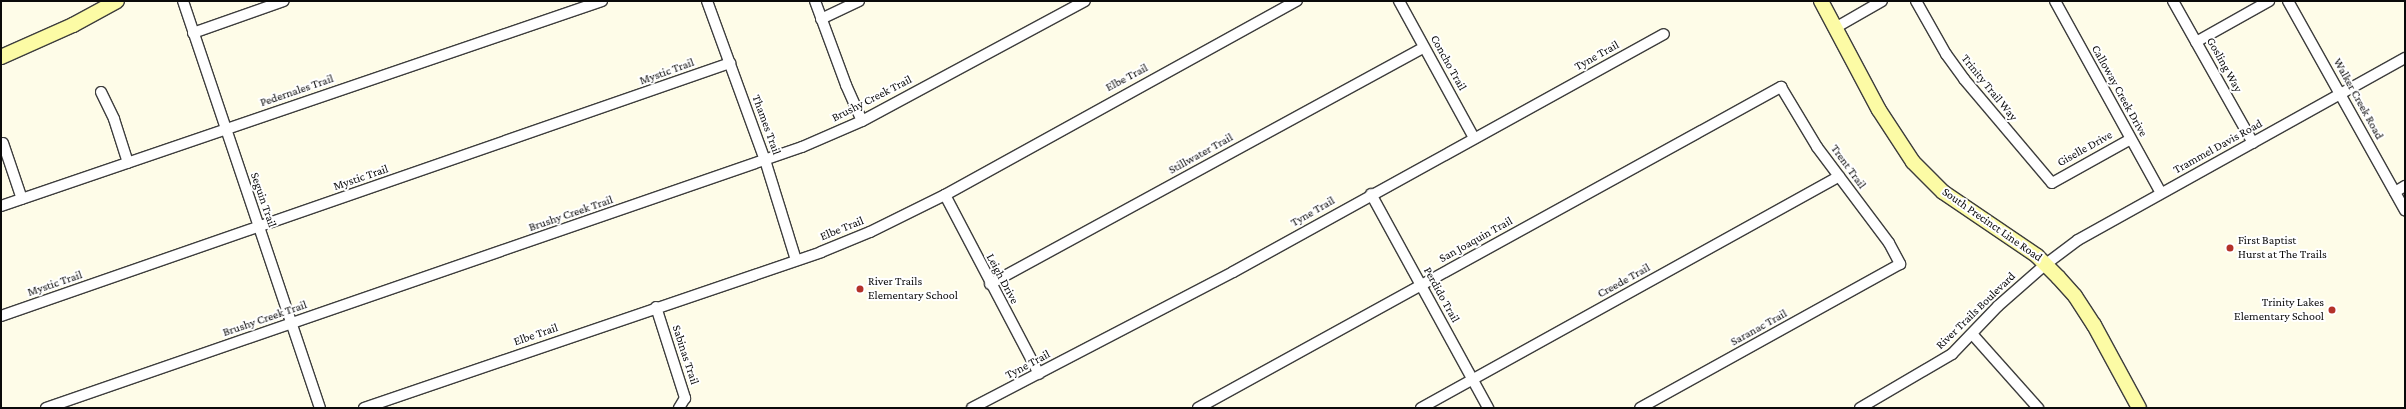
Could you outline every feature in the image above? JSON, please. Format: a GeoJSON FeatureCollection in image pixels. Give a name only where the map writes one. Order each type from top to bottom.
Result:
{"type":"FeatureCollection","features":[{"type":"Feature","properties":{"kind":"main road"},"geometry":{"type":"LineString","coordinates":[[1,57],[74,25],[117,1]]}},
{"type":"Feature","properties":{"kind":"main road","name":"South Precinct Line Road"},"geometry":{"type":"LineString","coordinates":[[1821,1],[1879,110],[1913,162],[1943,192],[2046,264],[2075,296],[2139,408]]}},
{"type":"Feature","properties":{"kind":"street","name":"Seguin Trail"},"geometry":{"type":"LineString","coordinates":[[183,1],[320,408]]}},
{"type":"Feature","properties":{"kind":"street"},"geometry":{"type":"LineString","coordinates":[[193,33],[284,1]]}},
{"type":"Feature","properties":{"kind":"street","name":"Pedernales Trail"},"geometry":{"type":"LineString","coordinates":[[1,206],[602,1]]}},
{"type":"Feature","properties":{"kind":"street","name":"Thames Trail"},"geometry":{"type":"LineString","coordinates":[[707,1],[765,160],[796,260]]}},
{"type":"Feature","properties":{"kind":"street"},"geometry":{"type":"LineString","coordinates":[[815,1],[846,86],[862,120]]}},
{"type":"Feature","properties":{"kind":"street"},"geometry":{"type":"LineString","coordinates":[[822,19],[859,1]]}},
{"type":"Feature","properties":{"kind":"street","name":"Brushy Creek Trail"},"geometry":{"type":"LineString","coordinates":[[46,408],[765,160],[862,120],[1085,1]]}},
{"type":"Feature","properties":{"kind":"street","name":"Elbe Trail"},"geometry":{"type":"LineString","coordinates":[[364,408],[796,260],[870,232],[944,195],[1087,114],[1297,1]]}},
{"type":"Feature","properties":{"kind":"street","name":"Concho Trail"},"geometry":{"type":"LineString","coordinates":[[1399,1],[1474,138]]}},
{"type":"Feature","properties":{"kind":"street"},"geometry":{"type":"LineString","coordinates":[[1835,28],[1882,1]]}},
{"type":"Feature","properties":{"kind":"street","name":"Trinity Trail Way"},"geometry":{"type":"LineString","coordinates":[[1916,1],[1946,54],[1964,79],[2052,183]]}},
{"type":"Feature","properties":{"kind":"street","name":"Calloway Creek Drive"},"geometry":{"type":"LineString","coordinates":[[2055,1],[2161,193]]}},
{"type":"Feature","properties":{"kind":"street","name":"Gosling Way"},"geometry":{"type":"LineString","coordinates":[[2173,1],[2252,143]]}},
{"type":"Feature","properties":{"kind":"street"},"geometry":{"type":"LineString","coordinates":[[2196,42],[2268,1]]}},
{"type":"Feature","properties":{"kind":"street","name":"Walker Creek Road"},"geometry":{"type":"LineString","coordinates":[[2288,1],[2405,210]]}},
{"type":"Feature","properties":{"kind":"street","name":"Tyne Trail"},"geometry":{"type":"LineString","coordinates":[[972,408],[1233,272],[1371,194],[1664,34]]}},
{"type":"Feature","properties":{"kind":"street","name":"Stillwater Trail"},"geometry":{"type":"LineString","coordinates":[[990,284],[1424,47]]}},
{"type":"Feature","properties":{"kind":"street","name":"Trammel Davis Road"},"geometry":{"type":"LineString","coordinates":[[2046,264],[2078,240],[2405,58]]}},
{"type":"Feature","properties":{"kind":"street","name":"Mystic Trail"},"geometry":{"type":"LineString","coordinates":[[1,316],[730,63]]}},
{"type":"Feature","properties":{"kind":"street","name":"Trent Trail"},"geometry":{"type":"LineString","coordinates":[[1766,96],[1781,87],[1817,147],[1889,243],[1900,264],[1889,270]]}},
{"type":"Feature","properties":{"kind":"street"},"geometry":{"type":"LineString","coordinates":[[101,92],[114,119],[128,163]]}},
{"type":"Feature","properties":{"kind":"street","name":"San Joaquin Trail"},"geometry":{"type":"LineString","coordinates":[[1198,408],[1766,96]]}},
{"type":"Feature","properties":{"kind":"street","name":"Giselle Drive"},"geometry":{"type":"LineString","coordinates":[[2052,183],[2131,138]]}},
{"type":"Feature","properties":{"kind":"street"},"geometry":{"type":"LineString","coordinates":[[3,143],[22,199]]}},
{"type":"Feature","properties":{"kind":"street","name":"Creede Trail"},"geometry":{"type":"LineString","coordinates":[[1421,408],[1839,176]]}},
{"type":"Feature","properties":{"kind":"street"},"geometry":{"type":"LineString","coordinates":[[2395,192],[2405,186]]}},
{"type":"Feature","properties":{"kind":"street","name":"Perdido Trail"},"geometry":{"type":"LineString","coordinates":[[1371,194],[1488,408]]}},
{"type":"Feature","properties":{"kind":"street","name":"Leigh Drive"},"geometry":{"type":"LineString","coordinates":[[944,195],[1039,374]]}},
{"type":"Feature","properties":{"kind":"street","name":"River Trails Boulevard"},"geometry":{"type":"LineString","coordinates":[[1860,408],[1931,369],[1952,354],[1973,335],[1998,306],[2046,264]]}},
{"type":"Feature","properties":{"kind":"street","name":"Saranac Trail"},"geometry":{"type":"LineString","coordinates":[[1640,408],[1889,270]]}},
{"type":"Feature","properties":{"kind":"street","name":"Sabinas Trail"},"geometry":{"type":"LineString","coordinates":[[656,307],[685,398],[679,408]]}},
{"type":"Feature","properties":{"kind":"street"},"geometry":{"type":"LineString","coordinates":[[1973,335],[2038,408]]}},
{"type":"Feature","properties":{"kind":"place","name":"First Baptist Hurst at The Trails"},"geometry":{"type":"Point","coordinates":[2230,248]}},
{"type":"Feature","properties":{"kind":"place","name":"River Trails Elementary School"},"geometry":{"type":"Point","coordinates":[860,289]}},
{"type":"Feature","properties":{"kind":"place","name":"Trinity Lakes Elementary School"},"geometry":{"type":"Point","coordinates":[2332,310]}}]}
